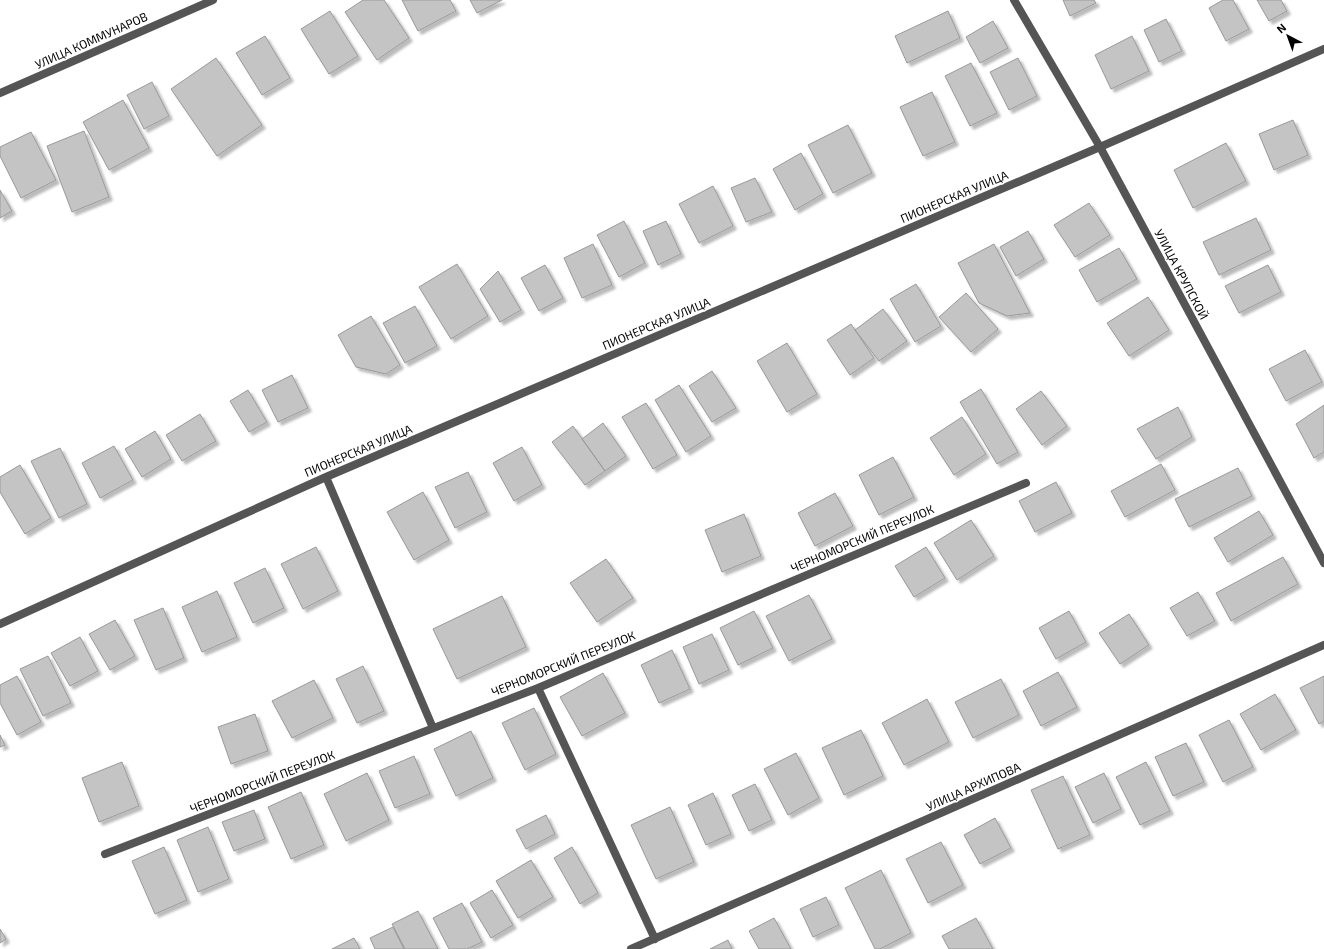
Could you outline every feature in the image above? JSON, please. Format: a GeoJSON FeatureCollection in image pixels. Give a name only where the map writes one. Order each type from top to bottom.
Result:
{"type":"FeatureCollection","features":[{"type":"Feature","properties":{"kind":"street","name":"УЛИЦА КОММУНАРОВ"},"geometry":{"type":"LineString","coordinates":[[0,93],[213,0]]}},
{"type":"Feature","properties":{"kind":"street","name":"УЛИЦА КРУПСКОЙ"},"geometry":{"type":"LineString","coordinates":[[1014,0],[1100,146],[1324,563]]}},
{"type":"Feature","properties":{"kind":"street","name":"ПИОНЕРСКАЯ УЛИЦА"},"geometry":{"type":"LineString","coordinates":[[0,624],[326,477],[1324,49]]}},
{"type":"Feature","properties":{"kind":"street"},"geometry":{"type":"LineString","coordinates":[[326,477],[433,728]]}},
{"type":"Feature","properties":{"kind":"street","name":"ЧЕРНОМОРСКИЙ ПЕРЕУЛОК"},"geometry":{"type":"LineString","coordinates":[[105,854],[538,688],[1026,482]]}},
{"type":"Feature","properties":{"kind":"street","name":"УЛИЦА АРХИПОВА"},"geometry":{"type":"LineString","coordinates":[[631,949],[1324,645]]}},
{"type":"Feature","properties":{"kind":"street"},"geometry":{"type":"LineString","coordinates":[[538,688],[655,939]]}},
{"type":"Feature","properties":{"kind":"building"},"geometry":{"type":"Polygon","coordinates":[[[363,0],[384,0],[409,38],[377,60],[345,12],[363,0]]]}},
{"type":"Feature","properties":{"kind":"building"},"geometry":{"type":"Polygon","coordinates":[[[402,0],[450,0],[456,11],[418,31],[402,0]]]}},
{"type":"Feature","properties":{"kind":"building"},"geometry":{"type":"Polygon","coordinates":[[[470,0],[502,0],[477,13],[470,0]]]}},
{"type":"Feature","properties":{"kind":"building"},"geometry":{"type":"Polygon","coordinates":[[[1063,0],[1094,0],[1096,3],[1070,16],[1063,0]]]}},
{"type":"Feature","properties":{"kind":"building"},"geometry":{"type":"Polygon","coordinates":[[[1223,0],[1233,0],[1249,29],[1226,41],[1209,8],[1223,0]]]}},
{"type":"Feature","properties":{"kind":"building"},"geometry":{"type":"Polygon","coordinates":[[[1257,0],[1281,0],[1287,11],[1269,21],[1257,0]]]}},
{"type":"Feature","properties":{"kind":"building"},"geometry":{"type":"Polygon","coordinates":[[[330,11],[358,56],[329,74],[301,29],[330,11]]]}},
{"type":"Feature","properties":{"kind":"building"},"geometry":{"type":"Polygon","coordinates":[[[948,11],[960,38],[907,63],[895,36],[948,11]]]}},
{"type":"Feature","properties":{"kind":"building"},"geometry":{"type":"Polygon","coordinates":[[[1166,19],[1182,51],[1159,62],[1144,30],[1166,19]]]}},
{"type":"Feature","properties":{"kind":"building"},"geometry":{"type":"Polygon","coordinates":[[[993,21],[1008,48],[980,63],[966,37],[993,21]]]}},
{"type":"Feature","properties":{"kind":"building"},"geometry":{"type":"Polygon","coordinates":[[[265,36],[290,78],[262,95],[236,53],[265,36]]]}},
{"type":"Feature","properties":{"kind":"building"},"geometry":{"type":"Polygon","coordinates":[[[1132,36],[1149,71],[1111,89],[1095,55],[1132,36]]]}},
{"type":"Feature","properties":{"kind":"building"},"geometry":{"type":"Polygon","coordinates":[[[216,58],[262,125],[217,156],[171,89],[216,58]]]}},
{"type":"Feature","properties":{"kind":"building"},"geometry":{"type":"Polygon","coordinates":[[[1018,58],[1037,96],[1009,110],[990,72],[1018,58]]]}},
{"type":"Feature","properties":{"kind":"building"},"geometry":{"type":"Polygon","coordinates":[[[971,63],[997,113],[970,126],[945,76],[971,63]]]}},
{"type":"Feature","properties":{"kind":"building"},"geometry":{"type":"Polygon","coordinates":[[[152,82],[169,116],[144,129],[127,95],[152,82]]]}},
{"type":"Feature","properties":{"kind":"building"},"geometry":{"type":"Polygon","coordinates":[[[932,92],[955,142],[923,156],[900,107],[932,92]]]}},
{"type":"Feature","properties":{"kind":"building"},"geometry":{"type":"Polygon","coordinates":[[[123,100],[149,148],[109,170],[83,122],[123,100]]]}},
{"type":"Feature","properties":{"kind":"building"},"geometry":{"type":"Polygon","coordinates":[[[1293,120],[1308,155],[1274,170],[1259,134],[1293,120]]]}},
{"type":"Feature","properties":{"kind":"building"},"geometry":{"type":"Polygon","coordinates":[[[848,125],[872,173],[833,193],[808,145],[848,125]]]}},
{"type":"Feature","properties":{"kind":"building"},"geometry":{"type":"Polygon","coordinates":[[[84,131],[109,197],[72,212],[47,146],[84,131]]]}},
{"type":"Feature","properties":{"kind":"building"},"geometry":{"type":"Polygon","coordinates":[[[31,132],[56,180],[21,198],[0,156],[0,147],[31,132]]]}},
{"type":"Feature","properties":{"kind":"building"},"geometry":{"type":"Polygon","coordinates":[[[1226,143],[1246,181],[1193,208],[1174,170],[1226,143]]]}},
{"type":"Feature","properties":{"kind":"building"},"geometry":{"type":"Polygon","coordinates":[[[801,153],[823,194],[795,210],[773,169],[801,153]]]}},
{"type":"Feature","properties":{"kind":"building"},"geometry":{"type":"Polygon","coordinates":[[[755,178],[772,212],[746,222],[731,188],[755,178]]]}},
{"type":"Feature","properties":{"kind":"building"},"geometry":{"type":"Polygon","coordinates":[[[713,186],[733,226],[699,243],[679,204],[713,186]]]}},
{"type":"Feature","properties":{"kind":"building"},"geometry":{"type":"Polygon","coordinates":[[[0,190],[12,211],[0,218],[0,190]]]}},
{"type":"Feature","properties":{"kind":"building"},"geometry":{"type":"Polygon","coordinates":[[[1089,203],[1110,235],[1075,257],[1054,225],[1089,203]]]}},
{"type":"Feature","properties":{"kind":"building"},"geometry":{"type":"Polygon","coordinates":[[[1256,218],[1271,250],[1219,275],[1203,242],[1256,218]]]}},
{"type":"Feature","properties":{"kind":"building"},"geometry":{"type":"Polygon","coordinates":[[[624,221],[645,263],[619,277],[597,235],[624,221]]]}},
{"type":"Feature","properties":{"kind":"building"},"geometry":{"type":"Polygon","coordinates":[[[666,221],[681,254],[658,265],[643,231],[666,221]]]}},
{"type":"Feature","properties":{"kind":"building"},"geometry":{"type":"Polygon","coordinates":[[[1028,231],[1044,259],[1016,276],[1000,247],[1028,231]]]}},
{"type":"Feature","properties":{"kind":"building"},"geometry":{"type":"Polygon","coordinates":[[[593,244],[612,285],[582,298],[564,258],[593,244]]]}},
{"type":"Feature","properties":{"kind":"building"},"geometry":{"type":"Polygon","coordinates":[[[994,244],[1030,313],[1007,316],[979,303],[958,263],[994,244]]]}},
{"type":"Feature","properties":{"kind":"building"},"geometry":{"type":"Polygon","coordinates":[[[1119,248],[1137,279],[1097,302],[1079,270],[1119,248]]]}},
{"type":"Feature","properties":{"kind":"building"},"geometry":{"type":"Polygon","coordinates":[[[457,264],[488,316],[451,339],[419,287],[457,264]]]}},
{"type":"Feature","properties":{"kind":"building"},"geometry":{"type":"Polygon","coordinates":[[[545,265],[563,298],[539,311],[521,278],[545,265]]]}},
{"type":"Feature","properties":{"kind":"building"},"geometry":{"type":"Polygon","coordinates":[[[1268,265],[1281,292],[1239,313],[1225,286],[1268,265]]]}},
{"type":"Feature","properties":{"kind":"building"},"geometry":{"type":"Polygon","coordinates":[[[498,271],[521,310],[500,322],[480,289],[498,271]]]}},
{"type":"Feature","properties":{"kind":"building"},"geometry":{"type":"Polygon","coordinates":[[[916,284],[941,326],[915,342],[890,299],[916,284]]]}},
{"type":"Feature","properties":{"kind":"building"},"geometry":{"type":"Polygon","coordinates":[[[966,293],[998,329],[971,352],[939,317],[966,293]]]}},
{"type":"Feature","properties":{"kind":"building"},"geometry":{"type":"Polygon","coordinates":[[[1148,297],[1169,330],[1129,356],[1107,323],[1148,297]]]}},
{"type":"Feature","properties":{"kind":"building"},"geometry":{"type":"Polygon","coordinates":[[[415,306],[437,346],[405,363],[383,323],[415,306]]]}},
{"type":"Feature","properties":{"kind":"building"},"geometry":{"type":"Polygon","coordinates":[[[883,309],[907,341],[879,361],[855,330],[883,309]]]}},
{"type":"Feature","properties":{"kind":"building"},"geometry":{"type":"Polygon","coordinates":[[[371,316],[400,365],[386,374],[356,367],[338,335],[371,316]]]}},
{"type":"Feature","properties":{"kind":"building"},"geometry":{"type":"Polygon","coordinates":[[[851,324],[874,358],[850,375],[827,340],[851,324]]]}},
{"type":"Feature","properties":{"kind":"building"},"geometry":{"type":"Polygon","coordinates":[[[787,343],[817,394],[787,412],[757,361],[787,343]]]}},
{"type":"Feature","properties":{"kind":"building"},"geometry":{"type":"Polygon","coordinates":[[[1305,350],[1322,382],[1286,401],[1269,369],[1305,350]]]}},
{"type":"Feature","properties":{"kind":"building"},"geometry":{"type":"Polygon","coordinates":[[[712,371],[736,408],[712,422],[689,386],[712,371]]]}},
{"type":"Feature","properties":{"kind":"building"},"geometry":{"type":"Polygon","coordinates":[[[292,375],[308,408],[278,422],[262,390],[292,375]]]}},
{"type":"Feature","properties":{"kind":"building"},"geometry":{"type":"Polygon","coordinates":[[[679,385],[711,436],[686,452],[655,400],[679,385]]]}},
{"type":"Feature","properties":{"kind":"building"},"geometry":{"type":"Polygon","coordinates":[[[981,389],[1018,452],[997,464],[960,402],[981,389]]]}},
{"type":"Feature","properties":{"kind":"building"},"geometry":{"type":"Polygon","coordinates":[[[248,390],[267,422],[249,432],[230,401],[248,390]]]}},
{"type":"Feature","properties":{"kind":"building"},"geometry":{"type":"Polygon","coordinates":[[[1041,391],[1067,426],[1042,445],[1016,409],[1041,391]]]}},
{"type":"Feature","properties":{"kind":"building"},"geometry":{"type":"Polygon","coordinates":[[[646,403],[677,455],[653,469],[622,417],[646,403]]]}},
{"type":"Feature","properties":{"kind":"building"},"geometry":{"type":"Polygon","coordinates":[[[1324,405],[1324,452],[1314,458],[1296,424],[1324,405]]]}},
{"type":"Feature","properties":{"kind":"building"},"geometry":{"type":"Polygon","coordinates":[[[1178,407],[1192,437],[1156,459],[1137,429],[1178,407]]]}},
{"type":"Feature","properties":{"kind":"building"},"geometry":{"type":"Polygon","coordinates":[[[200,414],[216,441],[182,461],[166,435],[200,414]]]}},
{"type":"Feature","properties":{"kind":"building"},"geometry":{"type":"Polygon","coordinates":[[[962,417],[986,454],[954,475],[930,438],[962,417]]]}},
{"type":"Feature","properties":{"kind":"building"},"geometry":{"type":"Polygon","coordinates":[[[603,423],[626,456],[605,471],[582,439],[603,423]]]}},
{"type":"Feature","properties":{"kind":"building"},"geometry":{"type":"Polygon","coordinates":[[[573,426],[605,471],[585,485],[552,442],[573,426]]]}},
{"type":"Feature","properties":{"kind":"building"},"geometry":{"type":"Polygon","coordinates":[[[155,431],[171,459],[142,477],[125,449],[155,431]]]}},
{"type":"Feature","properties":{"kind":"building"},"geometry":{"type":"Polygon","coordinates":[[[114,446],[133,480],[100,498],[82,463],[114,446]]]}},
{"type":"Feature","properties":{"kind":"building"},"geometry":{"type":"Polygon","coordinates":[[[522,447],[542,485],[514,501],[493,463],[522,447]]]}},
{"type":"Feature","properties":{"kind":"building"},"geometry":{"type":"Polygon","coordinates":[[[60,448],[87,504],[59,518],[31,461],[60,448]]]}},
{"type":"Feature","properties":{"kind":"building"},"geometry":{"type":"Polygon","coordinates":[[[893,457],[914,497],[879,515],[859,475],[893,457]]]}},
{"type":"Feature","properties":{"kind":"building"},"geometry":{"type":"Polygon","coordinates":[[[1161,464],[1175,490],[1125,517],[1111,491],[1161,464]]]}},
{"type":"Feature","properties":{"kind":"building"},"geometry":{"type":"Polygon","coordinates":[[[20,465],[51,518],[25,534],[0,492],[0,477],[20,465]]]}},
{"type":"Feature","properties":{"kind":"building"},"geometry":{"type":"Polygon","coordinates":[[[1238,468],[1252,496],[1189,527],[1175,499],[1238,468]]]}},
{"type":"Feature","properties":{"kind":"building"},"geometry":{"type":"Polygon","coordinates":[[[468,472],[487,512],[455,528],[435,487],[468,472]]]}},
{"type":"Feature","properties":{"kind":"building"},"geometry":{"type":"Polygon","coordinates":[[[1056,482],[1072,513],[1035,532],[1019,501],[1056,482]]]}},
{"type":"Feature","properties":{"kind":"building"},"geometry":{"type":"Polygon","coordinates":[[[423,492],[449,540],[414,560],[387,512],[423,492]]]}},
{"type":"Feature","properties":{"kind":"building"},"geometry":{"type":"Polygon","coordinates":[[[835,493],[853,526],[815,546],[798,513],[835,493]]]}},
{"type":"Feature","properties":{"kind":"building"},"geometry":{"type":"Polygon","coordinates":[[[1259,511],[1273,535],[1228,562],[1214,538],[1259,511]]]}},
{"type":"Feature","properties":{"kind":"building"},"geometry":{"type":"Polygon","coordinates":[[[744,514],[761,556],[722,572],[705,530],[744,514]]]}},
{"type":"Feature","properties":{"kind":"building"},"geometry":{"type":"Polygon","coordinates":[[[971,520],[994,556],[957,580],[934,543],[971,520]]]}},
{"type":"Feature","properties":{"kind":"building"},"geometry":{"type":"Polygon","coordinates":[[[316,547],[338,591],[303,609],[281,564],[316,547]]]}},
{"type":"Feature","properties":{"kind":"building"},"geometry":{"type":"Polygon","coordinates":[[[926,547],[945,578],[914,597],[895,566],[926,547]]]}},
{"type":"Feature","properties":{"kind":"building"},"geometry":{"type":"Polygon","coordinates":[[[1283,557],[1298,584],[1231,621],[1216,593],[1283,557]]]}},
{"type":"Feature","properties":{"kind":"building"},"geometry":{"type":"Polygon","coordinates":[[[606,559],[633,598],[597,622],[570,583],[606,559]]]}},
{"type":"Feature","properties":{"kind":"building"},"geometry":{"type":"Polygon","coordinates":[[[265,568],[284,608],[253,623],[234,583],[265,568]]]}},
{"type":"Feature","properties":{"kind":"building"},"geometry":{"type":"Polygon","coordinates":[[[217,591],[237,637],[202,652],[182,607],[217,591]]]}},
{"type":"Feature","properties":{"kind":"building"},"geometry":{"type":"Polygon","coordinates":[[[1198,592],[1215,621],[1187,636],[1170,608],[1198,592]]]}},
{"type":"Feature","properties":{"kind":"building"},"geometry":{"type":"Polygon","coordinates":[[[809,595],[832,639],[789,661],[766,616],[809,595]]]}},
{"type":"Feature","properties":{"kind":"building"},"geometry":{"type":"Polygon","coordinates":[[[502,596],[526,647],[457,679],[433,629],[502,596]]]}},
{"type":"Feature","properties":{"kind":"building"},"geometry":{"type":"Polygon","coordinates":[[[163,608],[184,658],[156,670],[134,620],[163,608]]]}},
{"type":"Feature","properties":{"kind":"building"},"geometry":{"type":"Polygon","coordinates":[[[754,611],[773,648],[738,665],[720,628],[754,611]]]}},
{"type":"Feature","properties":{"kind":"building"},"geometry":{"type":"Polygon","coordinates":[[[1069,611],[1086,642],[1056,659],[1039,628],[1069,611]]]}},
{"type":"Feature","properties":{"kind":"building"},"geometry":{"type":"Polygon","coordinates":[[[1129,614],[1149,645],[1120,664],[1099,633],[1129,614]]]}},
{"type":"Feature","properties":{"kind":"building"},"geometry":{"type":"Polygon","coordinates":[[[115,620],[135,656],[110,670],[89,634],[115,620]]]}},
{"type":"Feature","properties":{"kind":"building"},"geometry":{"type":"Polygon","coordinates":[[[712,634],[729,670],[699,684],[683,647],[712,634]]]}},
{"type":"Feature","properties":{"kind":"building"},"geometry":{"type":"Polygon","coordinates":[[[80,637],[98,671],[70,686],[51,653],[80,637]]]}},
{"type":"Feature","properties":{"kind":"building"},"geometry":{"type":"Polygon","coordinates":[[[672,650],[690,689],[659,703],[641,665],[672,650]]]}},
{"type":"Feature","properties":{"kind":"building"},"geometry":{"type":"Polygon","coordinates":[[[48,656],[71,703],[43,716],[20,669],[48,656]]]}},
{"type":"Feature","properties":{"kind":"building"},"geometry":{"type":"Polygon","coordinates":[[[363,666],[384,711],[357,723],[336,679],[363,666]]]}},
{"type":"Feature","properties":{"kind":"building"},"geometry":{"type":"Polygon","coordinates":[[[1058,672],[1077,707],[1041,726],[1023,691],[1058,672]]]}},
{"type":"Feature","properties":{"kind":"building"},"geometry":{"type":"Polygon","coordinates":[[[603,673],[625,713],[582,736],[560,697],[603,673]]]}},
{"type":"Feature","properties":{"kind":"building"},"geometry":{"type":"Polygon","coordinates":[[[17,676],[41,722],[17,735],[0,703],[0,685],[17,676]]]}},
{"type":"Feature","properties":{"kind":"building"},"geometry":{"type":"Polygon","coordinates":[[[1324,676],[1324,721],[1319,724],[1300,688],[1324,676]]]}},
{"type":"Feature","properties":{"kind":"building"},"geometry":{"type":"Polygon","coordinates":[[[1001,679],[1019,715],[973,738],[955,702],[1001,679]]]}},
{"type":"Feature","properties":{"kind":"building"},"geometry":{"type":"Polygon","coordinates":[[[314,680],[333,718],[292,738],[272,701],[314,680]]]}},
{"type":"Feature","properties":{"kind":"building"},"geometry":{"type":"Polygon","coordinates":[[[1275,694],[1296,730],[1261,750],[1240,714],[1275,694]]]}},
{"type":"Feature","properties":{"kind":"building"},"geometry":{"type":"Polygon","coordinates":[[[927,699],[949,742],[904,765],[882,723],[927,699]]]}},
{"type":"Feature","properties":{"kind":"building"},"geometry":{"type":"Polygon","coordinates":[[[534,708],[556,754],[525,770],[502,723],[534,708]]]}},
{"type":"Feature","properties":{"kind":"building"},"geometry":{"type":"Polygon","coordinates":[[[255,714],[268,751],[231,764],[218,727],[255,714]]]}},
{"type":"Feature","properties":{"kind":"building"},"geometry":{"type":"Polygon","coordinates":[[[1229,720],[1253,767],[1223,782],[1199,735],[1229,720]]]}},
{"type":"Feature","properties":{"kind":"building"},"geometry":{"type":"Polygon","coordinates":[[[861,730],[883,776],[844,795],[822,748],[861,730]]]}},
{"type":"Feature","properties":{"kind":"building"},"geometry":{"type":"Polygon","coordinates":[[[471,731],[493,778],[456,796],[434,749],[471,731]]]}},
{"type":"Feature","properties":{"kind":"building"},"geometry":{"type":"Polygon","coordinates":[[[0,735],[5,745],[0,747],[0,735]]]}},
{"type":"Feature","properties":{"kind":"building"},"geometry":{"type":"Polygon","coordinates":[[[1186,743],[1204,782],[1173,796],[1155,757],[1186,743]]]}},
{"type":"Feature","properties":{"kind":"building"},"geometry":{"type":"Polygon","coordinates":[[[796,753],[819,798],[788,815],[764,769],[796,753]]]}},
{"type":"Feature","properties":{"kind":"building"},"geometry":{"type":"Polygon","coordinates":[[[414,756],[430,794],[395,808],[379,771],[414,756]]]}},
{"type":"Feature","properties":{"kind":"building"},"geometry":{"type":"Polygon","coordinates":[[[122,762],[139,806],[99,822],[82,778],[122,762]]]}},
{"type":"Feature","properties":{"kind":"building"},"geometry":{"type":"Polygon","coordinates":[[[1146,762],[1170,811],[1140,825],[1116,777],[1146,762]]]}},
{"type":"Feature","properties":{"kind":"building"},"geometry":{"type":"Polygon","coordinates":[[[367,773],[389,820],[346,841],[324,794],[367,773]]]}},
{"type":"Feature","properties":{"kind":"building"},"geometry":{"type":"Polygon","coordinates":[[[1104,773],[1121,809],[1093,823],[1075,787],[1104,773]]]}},
{"type":"Feature","properties":{"kind":"building"},"geometry":{"type":"Polygon","coordinates":[[[1063,776],[1090,835],[1058,849],[1031,790],[1063,776]]]}},
{"type":"Feature","properties":{"kind":"building"},"geometry":{"type":"Polygon","coordinates":[[[755,784],[772,820],[749,831],[732,795],[755,784]]]}},
{"type":"Feature","properties":{"kind":"building"},"geometry":{"type":"Polygon","coordinates":[[[301,792],[324,845],[291,859],[268,807],[301,792]]]}},
{"type":"Feature","properties":{"kind":"building"},"geometry":{"type":"Polygon","coordinates":[[[713,793],[731,834],[706,845],[688,805],[713,793]]]}},
{"type":"Feature","properties":{"kind":"building"},"geometry":{"type":"Polygon","coordinates":[[[670,807],[694,862],[656,879],[631,825],[670,807]]]}},
{"type":"Feature","properties":{"kind":"building"},"geometry":{"type":"Polygon","coordinates":[[[254,810],[265,839],[234,851],[222,822],[254,810]]]}},
{"type":"Feature","properties":{"kind":"building"},"geometry":{"type":"Polygon","coordinates":[[[546,815],[555,834],[526,849],[516,830],[546,815]]]}},
{"type":"Feature","properties":{"kind":"building"},"geometry":{"type":"Polygon","coordinates":[[[995,818],[1011,848],[980,864],[964,835],[995,818]]]}},
{"type":"Feature","properties":{"kind":"building"},"geometry":{"type":"Polygon","coordinates":[[[208,827],[229,879],[198,892],[177,840],[208,827]]]}},
{"type":"Feature","properties":{"kind":"building"},"geometry":{"type":"Polygon","coordinates":[[[941,842],[963,885],[928,903],[906,859],[941,842]]]}},
{"type":"Feature","properties":{"kind":"building"},"geometry":{"type":"Polygon","coordinates":[[[164,847],[187,900],[155,914],[132,861],[164,847]]]}},
{"type":"Feature","properties":{"kind":"building"},"geometry":{"type":"Polygon","coordinates":[[[572,847],[598,893],[580,904],[554,858],[572,847]]]}},
{"type":"Feature","properties":{"kind":"building"},"geometry":{"type":"Polygon","coordinates":[[[531,860],[553,897],[518,918],[496,881],[531,860]]]}},
{"type":"Feature","properties":{"kind":"building"},"geometry":{"type":"Polygon","coordinates":[[[881,870],[911,933],[880,949],[875,949],[845,888],[881,870]]]}},
{"type":"Feature","properties":{"kind":"building"},"geometry":{"type":"Polygon","coordinates":[[[492,890],[513,925],[491,938],[470,903],[492,890]]]}},
{"type":"Feature","properties":{"kind":"building"},"geometry":{"type":"Polygon","coordinates":[[[826,897],[839,925],[813,937],[800,909],[826,897]]]}},
{"type":"Feature","properties":{"kind":"building"},"geometry":{"type":"Polygon","coordinates":[[[462,903],[482,942],[467,949],[449,949],[433,918],[462,903]]]}},
{"type":"Feature","properties":{"kind":"building"},"geometry":{"type":"Polygon","coordinates":[[[418,911],[438,949],[405,949],[392,924],[418,911]]]}},
{"type":"Feature","properties":{"kind":"building"},"geometry":{"type":"Polygon","coordinates":[[[774,918],[791,949],[759,949],[749,931],[774,918]]]}},
{"type":"Feature","properties":{"kind":"building"},"geometry":{"type":"Polygon","coordinates":[[[976,918],[993,949],[949,949],[942,936],[976,918]]]}},
{"type":"Feature","properties":{"kind":"building"},"geometry":{"type":"Polygon","coordinates":[[[393,927],[404,949],[375,949],[370,938],[393,927]]]}},
{"type":"Feature","properties":{"kind":"building"},"geometry":{"type":"Polygon","coordinates":[[[0,929],[6,939],[0,943],[0,929]]]}},
{"type":"Feature","properties":{"kind":"building"},"geometry":{"type":"Polygon","coordinates":[[[354,938],[360,949],[332,949],[354,938]]]}},
{"type":"Feature","properties":{"kind":"building"},"geometry":{"type":"Polygon","coordinates":[[[728,940],[732,949],[710,949],[728,940]]]}}]}
